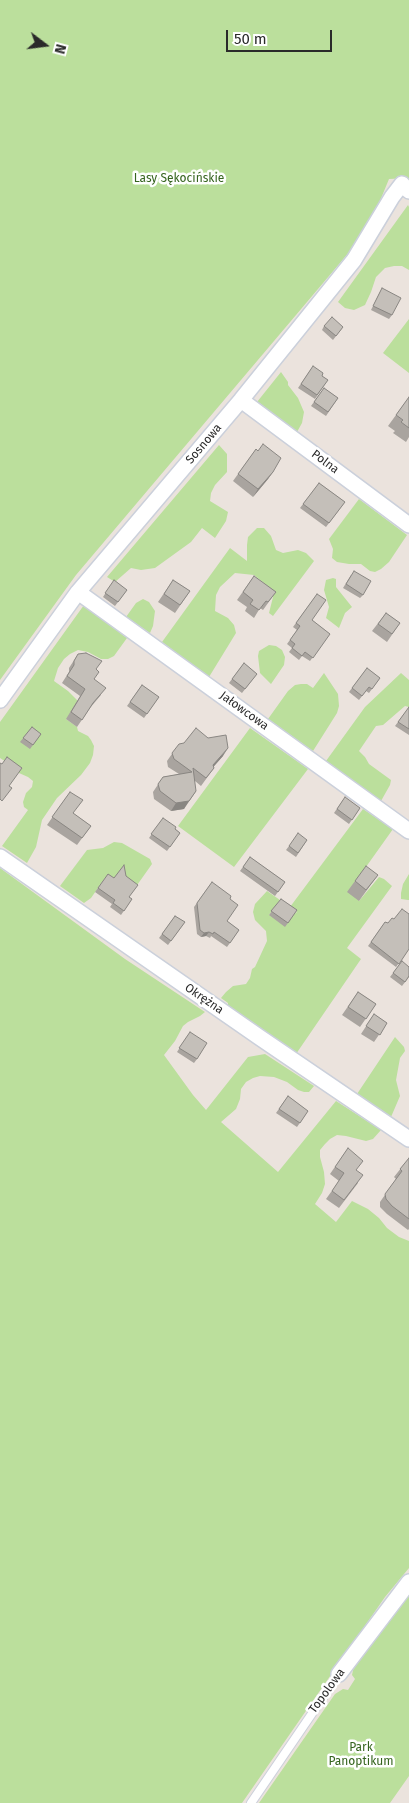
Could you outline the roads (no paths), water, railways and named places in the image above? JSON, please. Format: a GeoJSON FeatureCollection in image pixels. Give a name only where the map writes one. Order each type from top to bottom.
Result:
{"type":"FeatureCollection","features":[{"type":"Feature","properties":{"kind":"street","name":"Sosnowa"},"geometry":{"type":"LineString","coordinates":[[0,700],[78,592],[241,400],[354,260],[392,196],[405,188]]}},
{"type":"Feature","properties":{"kind":"street","name":"Polna"},"geometry":{"type":"LineString","coordinates":[[241,400],[409,525]]}},
{"type":"Feature","properties":{"kind":"street","name":"Jałowcowa"},"geometry":{"type":"LineString","coordinates":[[78,592],[409,831]]}},
{"type":"Feature","properties":{"kind":"street","name":"Okrężna"},"geometry":{"type":"LineString","coordinates":[[0,857],[409,1139]]}},
{"type":"Feature","properties":{"kind":"street","name":"Topolowa"},"geometry":{"type":"LineString","coordinates":[[339,1674],[409,1582]]}},
{"type":"Feature","properties":{"kind":"lane","name":"Topolowa"},"geometry":{"type":"LineString","coordinates":[[250,1803],[339,1674]]}},
{"type":"Feature","properties":{"kind":"park label","name":"Lasy Sękocińskie"},"geometry":{"type":"Point","coordinates":[179,179]}},
{"type":"Feature","properties":{"kind":"park label","name":"Park Panoptikum"},"geometry":{"type":"Point","coordinates":[361,1755]}}]}
